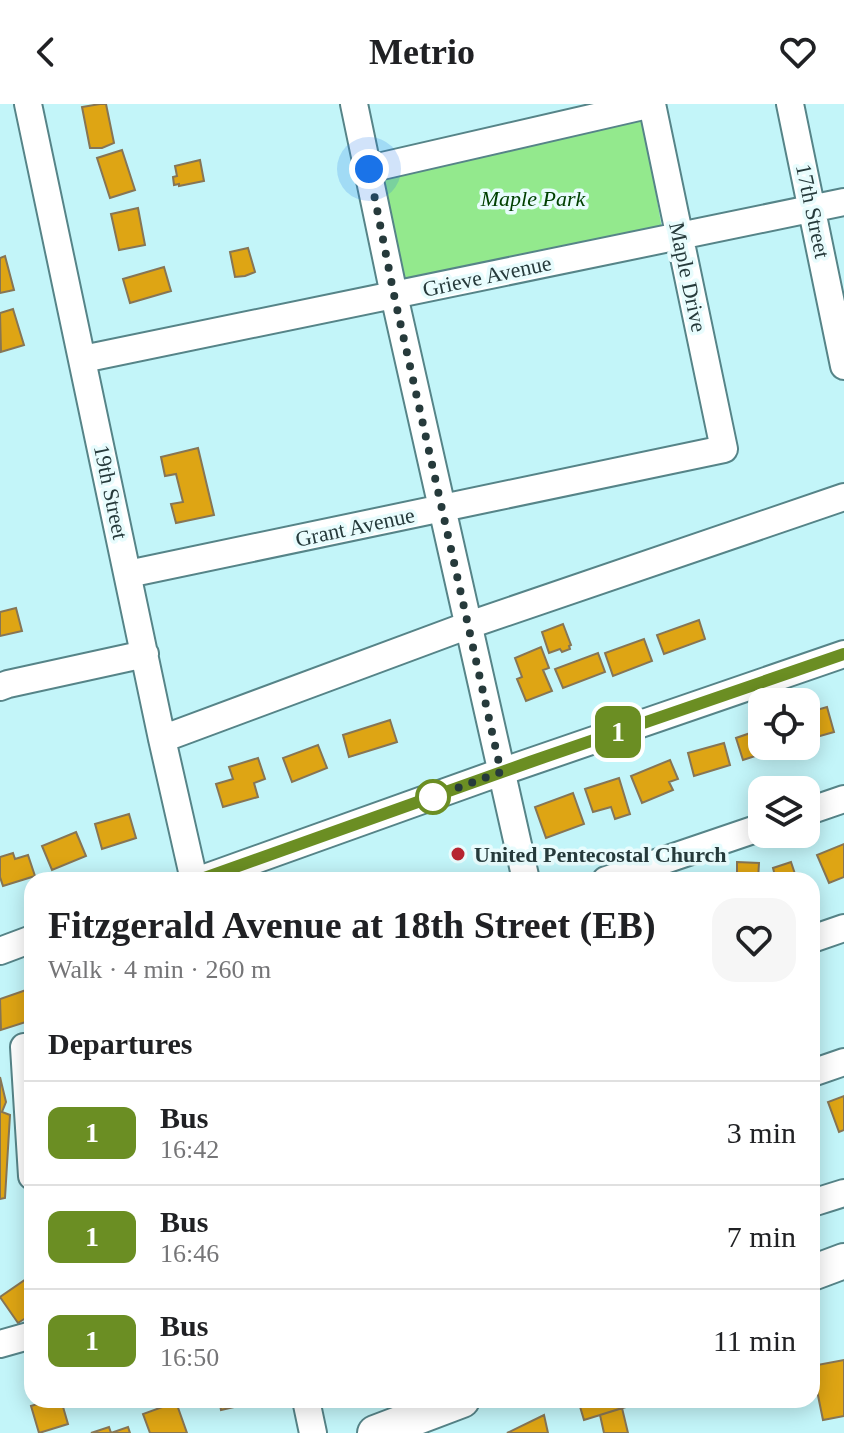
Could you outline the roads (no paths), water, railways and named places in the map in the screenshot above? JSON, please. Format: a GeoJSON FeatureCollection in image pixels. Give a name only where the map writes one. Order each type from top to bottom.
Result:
{"type":"FeatureCollection","features":[{"type":"Feature","properties":{"kind":"main road"},"geometry":{"type":"LineString","coordinates":[[820,1269],[844,1261]]}},
{"type":"Feature","properties":{"kind":"main road"},"geometry":{"type":"LineString","coordinates":[[375,1433],[441,1408]]}},
{"type":"Feature","properties":{"kind":"street","name":"19th Street"},"geometry":{"type":"LineString","coordinates":[[28,104],[162,739],[195,872]]}},
{"type":"Feature","properties":{"kind":"street"},"geometry":{"type":"LineString","coordinates":[[354,104],[524,872]]}},
{"type":"Feature","properties":{"kind":"street"},"geometry":{"type":"LineString","coordinates":[[369,169],[652,104]]}},
{"type":"Feature","properties":{"kind":"street","name":"Maple Drive"},"geometry":{"type":"LineString","coordinates":[[652,104],[724,449]]}},
{"type":"Feature","properties":{"kind":"street","name":"17th Street"},"geometry":{"type":"LineString","coordinates":[[790,104],[844,366]]}},
{"type":"Feature","properties":{"kind":"street","name":"Grieve Avenue"},"geometry":{"type":"LineString","coordinates":[[83,359],[844,202]]}},
{"type":"Feature","properties":{"kind":"street","name":"Grant Avenue"},"geometry":{"type":"LineString","coordinates":[[128,574],[724,449]]}},
{"type":"Feature","properties":{"kind":"street"},"geometry":{"type":"LineString","coordinates":[[162,739],[469,625],[844,497]]}},
{"type":"Feature","properties":{"kind":"street"},"geometry":{"type":"LineString","coordinates":[[0,687],[145,654]]}},
{"type":"Feature","properties":{"kind":"street"},"geometry":{"type":"LineString","coordinates":[[220,872],[844,654]]}},
{"type":"Feature","properties":{"kind":"street"},"geometry":{"type":"LineString","coordinates":[[820,807],[844,799]]}},
{"type":"Feature","properties":{"kind":"street"},"geometry":{"type":"LineString","coordinates":[[630,872],[748,832]]}},
{"type":"Feature","properties":{"kind":"street"},"geometry":{"type":"LineString","coordinates":[[820,936],[844,928]]}},
{"type":"Feature","properties":{"kind":"street"},"geometry":{"type":"LineString","coordinates":[[0,951],[24,942]]}},
{"type":"Feature","properties":{"kind":"street"},"geometry":{"type":"LineString","coordinates":[[19,1049],[24,1098]]}},
{"type":"Feature","properties":{"kind":"street"},"geometry":{"type":"LineString","coordinates":[[820,1070],[844,1062]]}},
{"type":"Feature","properties":{"kind":"street"},"geometry":{"type":"LineString","coordinates":[[820,1200],[844,1193]]}},
{"type":"Feature","properties":{"kind":"street"},"geometry":{"type":"LineString","coordinates":[[0,1344],[24,1337]]}},
{"type":"Feature","properties":{"kind":"street"},"geometry":{"type":"LineString","coordinates":[[308,1408],[313,1433]]}},
{"type":"Feature","properties":{"kind":"place","name":"United Pentecostal Church"},"geometry":{"type":"Point","coordinates":[458,854]}},
{"type":"Feature","properties":{"kind":"park label","name":"Maple Park"},"geometry":{"type":"Point","coordinates":[533,198]}}]}
